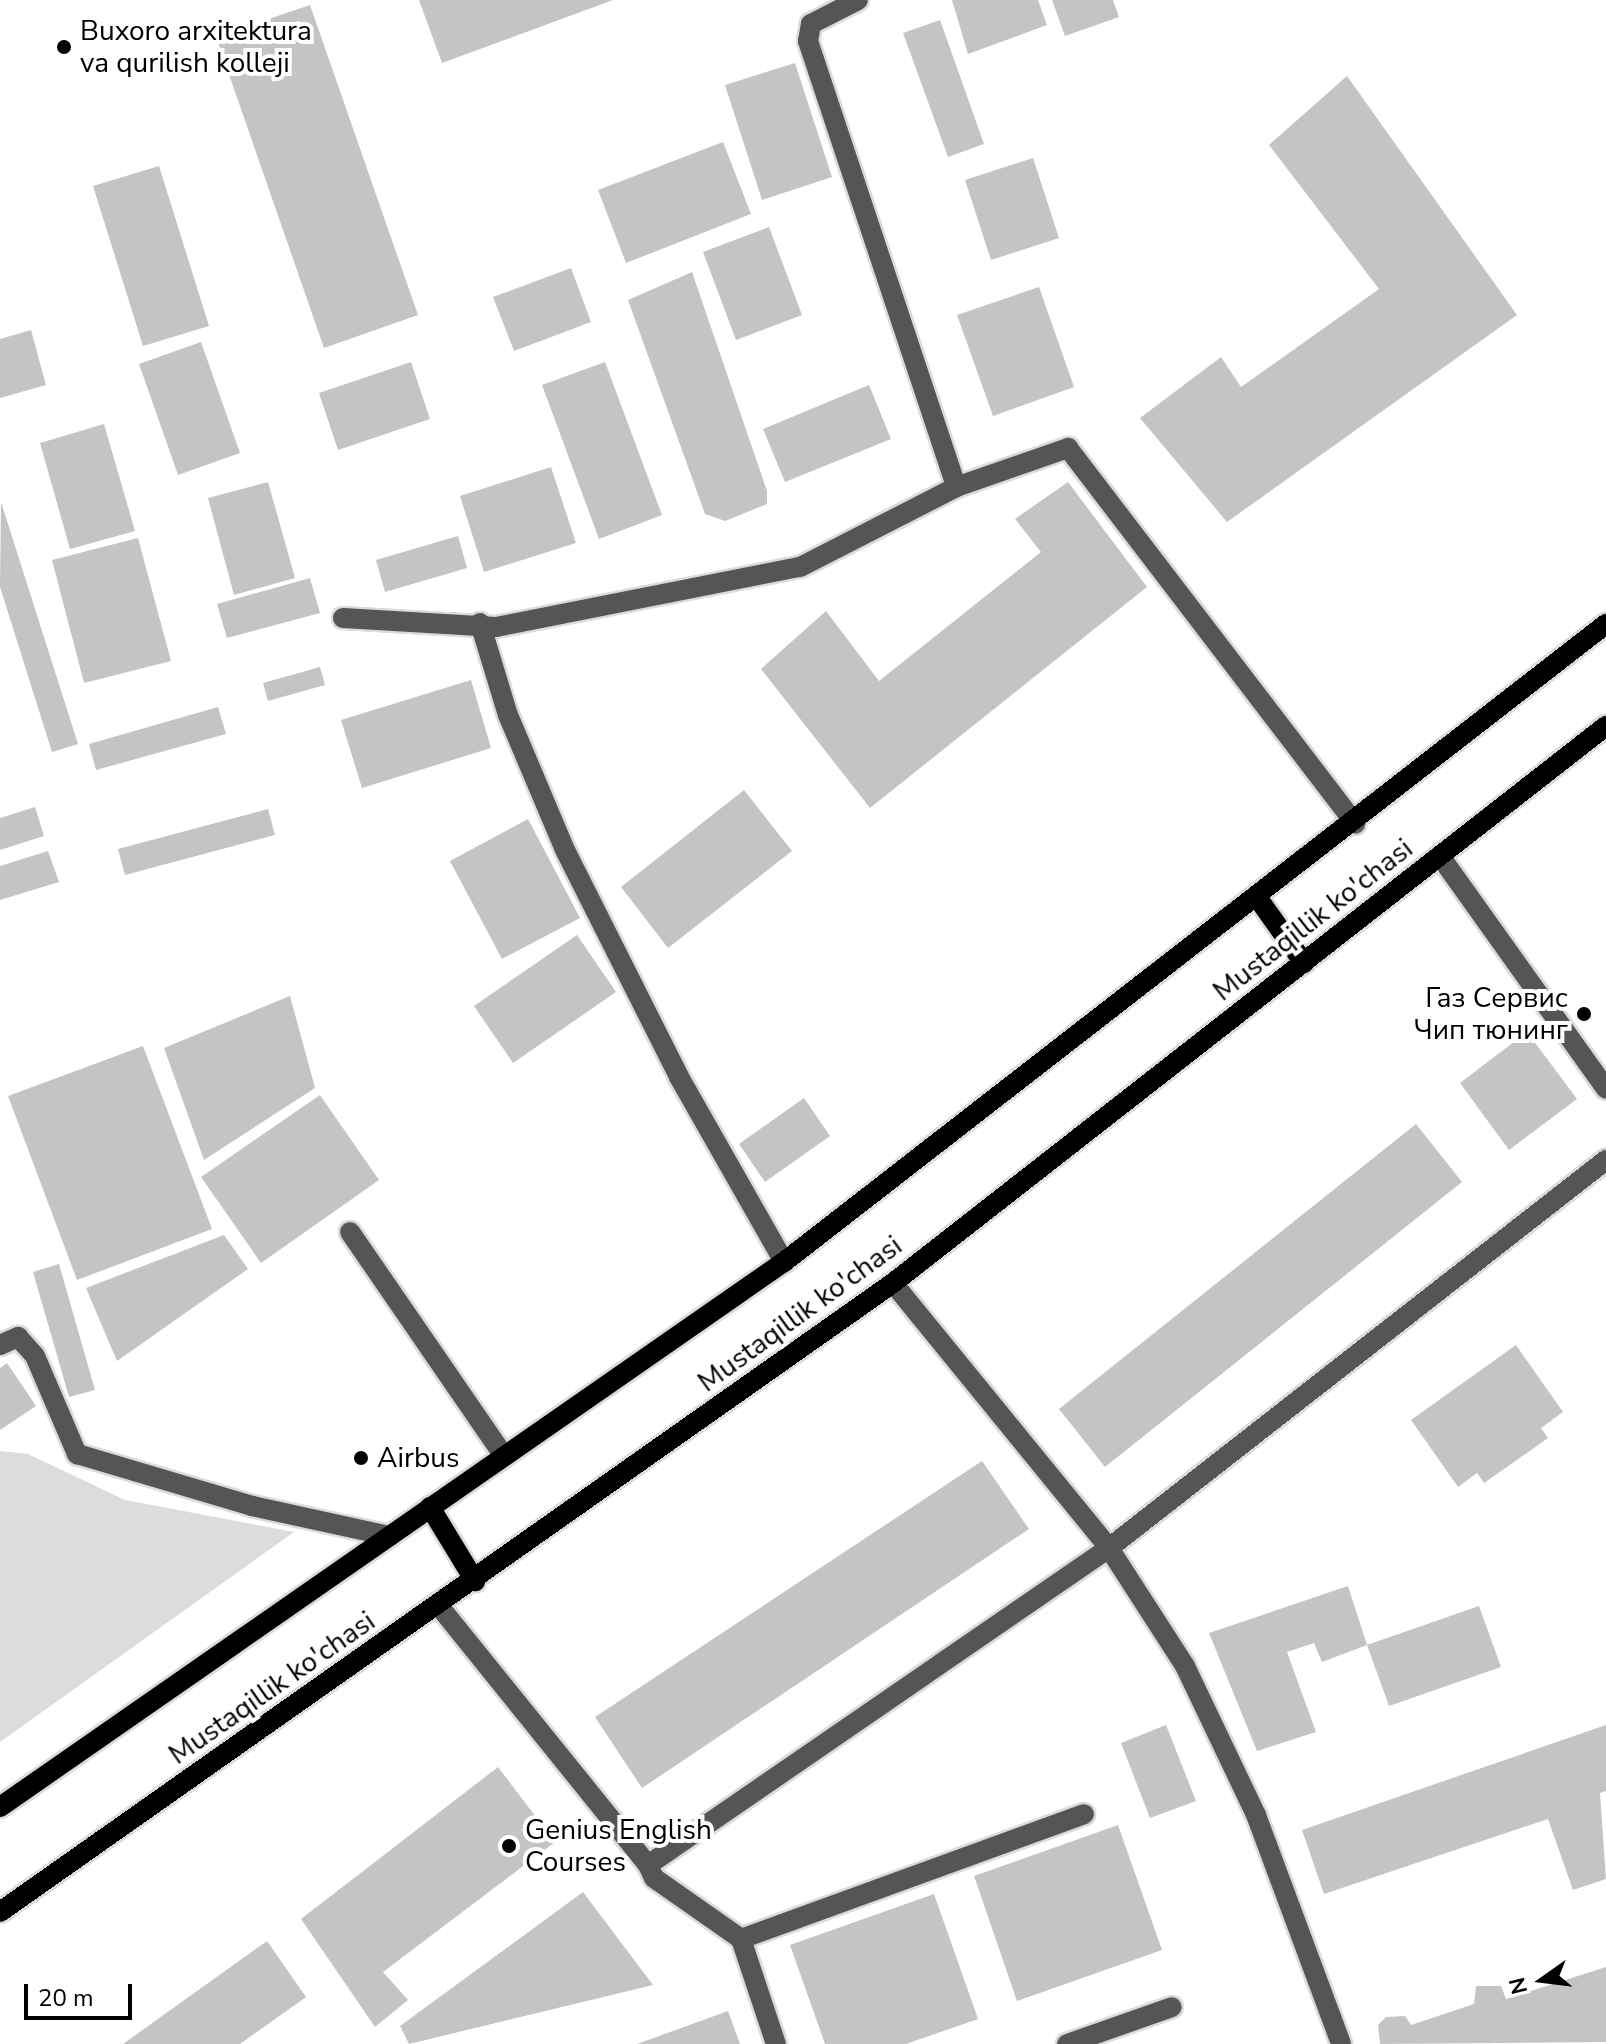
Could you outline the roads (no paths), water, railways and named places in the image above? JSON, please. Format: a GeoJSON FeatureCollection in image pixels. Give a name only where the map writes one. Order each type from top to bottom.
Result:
{"type":"FeatureCollection","features":[{"type":"Feature","properties":{"kind":"main road","name":"Mustaqillik ko'chasi"},"geometry":{"type":"LineString","coordinates":[[0,1807],[784,1262],[1355,824],[1606,624]]}},
{"type":"Feature","properties":{"kind":"main road","name":"Mustaqillik ko'chasi"},"geometry":{"type":"LineString","coordinates":[[0,1912],[475,1581],[893,1283],[1606,726]]}},
{"type":"Feature","properties":{"kind":"main road"},"geometry":{"type":"LineString","coordinates":[[1257,897],[1304,963]]}},
{"type":"Feature","properties":{"kind":"main road"},"geometry":{"type":"LineString","coordinates":[[430,1507],[475,1581]]}},
{"type":"Feature","properties":{"kind":"street"},"geometry":{"type":"LineString","coordinates":[[858,0],[811,24],[808,41],[956,487]]}},
{"type":"Feature","properties":{"kind":"street"},"geometry":{"type":"LineString","coordinates":[[343,618],[480,623],[496,627],[800,567],[956,487],[1068,448],[1355,824]]}},
{"type":"Feature","properties":{"kind":"street"},"geometry":{"type":"LineString","coordinates":[[480,623],[508,715],[565,850],[679,1077],[784,1262]]}},
{"type":"Feature","properties":{"kind":"street"},"geometry":{"type":"LineString","coordinates":[[1440,856],[1606,1089]]}},
{"type":"Feature","properties":{"kind":"street"},"geometry":{"type":"LineString","coordinates":[[648,1865],[1109,1548],[1606,1160]]}},
{"type":"Feature","properties":{"kind":"street"},"geometry":{"type":"LineString","coordinates":[[350,1232],[503,1455]]}},
{"type":"Feature","properties":{"kind":"street"},"geometry":{"type":"LineString","coordinates":[[893,1283],[1109,1548],[1185,1666],[1256,1815],[1341,2044]]}},
{"type":"Feature","properties":{"kind":"street"},"geometry":{"type":"LineString","coordinates":[[0,1345],[18,1337],[35,1356],[77,1454],[252,1506],[390,1536]]}},
{"type":"Feature","properties":{"kind":"street"},"geometry":{"type":"LineString","coordinates":[[439,1606],[648,1865],[654,1878],[741,1939],[776,2044]]}},
{"type":"Feature","properties":{"kind":"street"},"geometry":{"type":"LineString","coordinates":[[741,1939],[1084,1814]]}},
{"type":"Feature","properties":{"kind":"street"},"geometry":{"type":"LineString","coordinates":[[1067,2044],[1172,2007]]}},
{"type":"Feature","properties":{"kind":"place","name":"Buxoro arxitektura va qurilish kolleji"},"geometry":{"type":"Point","coordinates":[64,47]}},
{"type":"Feature","properties":{"kind":"place","name":"Газ Сервис Чип тюнинг"},"geometry":{"type":"Point","coordinates":[1584,1014]}},
{"type":"Feature","properties":{"kind":"place","name":"Airbus"},"geometry":{"type":"Point","coordinates":[361,1458]}},
{"type":"Feature","properties":{"kind":"place","name":"Genius English Courses"},"geometry":{"type":"Point","coordinates":[509,1846]}}]}
